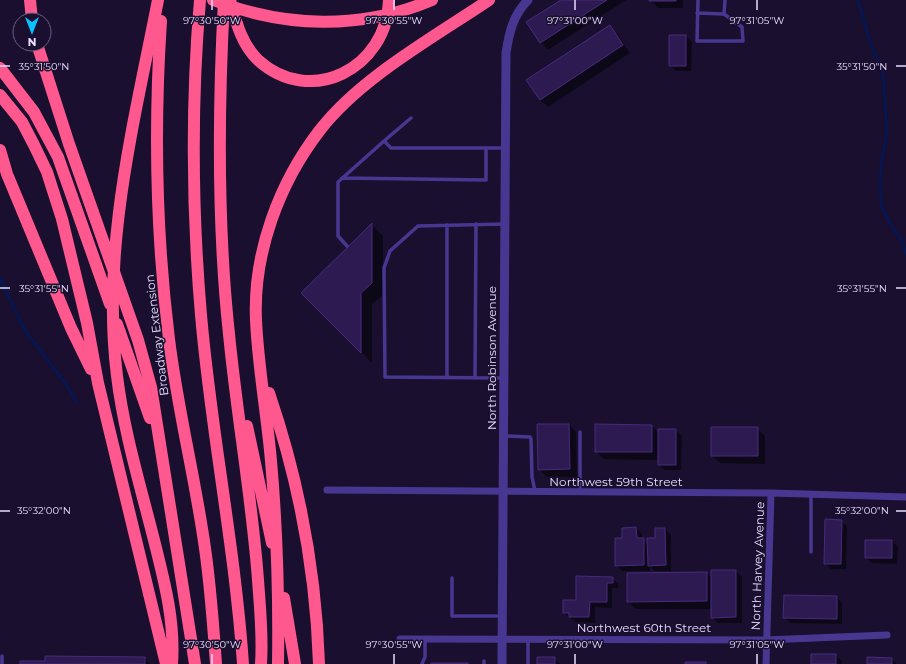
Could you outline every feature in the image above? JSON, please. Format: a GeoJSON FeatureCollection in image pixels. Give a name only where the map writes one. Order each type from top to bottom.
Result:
{"type":"FeatureCollection","features":[{"type":"Feature","properties":{"kind":"highway"},"geometry":{"type":"LineString","coordinates":[[30,0],[31,12]]}},
{"type":"Feature","properties":{"kind":"highway"},"geometry":{"type":"LineString","coordinates":[[158,0],[126,168],[117,229],[113,296],[117,375],[124,419],[168,597],[174,640],[172,664]]}},
{"type":"Feature","properties":{"kind":"highway","name":"Broadway Extension"},"geometry":{"type":"LineString","coordinates":[[162,0],[157,91],[157,185],[161,246],[170,340],[180,411],[204,536],[216,664]]}},
{"type":"Feature","properties":{"kind":"highway"},"geometry":{"type":"LineString","coordinates":[[200,0],[194,136],[198,270],[206,360],[236,584],[243,664]]}},
{"type":"Feature","properties":{"kind":"highway"},"geometry":{"type":"LineString","coordinates":[[213,0],[257,15],[295,21],[333,22],[370,18],[406,11],[432,0]]}},
{"type":"Feature","properties":{"kind":"highway"},"geometry":{"type":"LineString","coordinates":[[224,0],[219,124],[220,188],[225,294],[232,365],[255,541],[262,644],[261,664]]}},
{"type":"Feature","properties":{"kind":"highway"},"geometry":{"type":"LineString","coordinates":[[230,0],[240,33],[258,59],[279,73],[301,80],[312,80],[324,79],[343,74],[362,62],[373,51],[386,24],[390,0]]}},
{"type":"Feature","properties":{"kind":"highway"},"geometry":{"type":"LineString","coordinates":[[278,664],[279,599],[276,518],[256,318],[258,282],[263,251],[278,204],[300,160],[320,129],[375,77],[489,0]]}},
{"type":"Feature","properties":{"kind":"highway"},"geometry":{"type":"LineString","coordinates":[[40,52],[69,144],[138,340],[151,387],[195,664]]}},
{"type":"Feature","properties":{"kind":"highway"},"geometry":{"type":"LineString","coordinates":[[0,68],[34,112],[58,157],[160,449]]}},
{"type":"Feature","properties":{"kind":"highway"},"geometry":{"type":"LineString","coordinates":[[0,95],[22,122],[47,172],[55,194],[87,323],[98,383],[166,664]]}},
{"type":"Feature","properties":{"kind":"highway"},"geometry":{"type":"LineString","coordinates":[[0,150],[7,174],[71,328],[98,383]]}},
{"type":"Feature","properties":{"kind":"highway"},"geometry":{"type":"LineString","coordinates":[[232,365],[280,574],[295,664]]}},
{"type":"Feature","properties":{"kind":"highway"},"geometry":{"type":"LineString","coordinates":[[261,369],[283,434],[300,498],[315,592],[319,664]]}},
{"type":"Feature","properties":{"kind":"street","name":"North Robinson Avenue"},"geometry":{"type":"LineString","coordinates":[[502,664],[506,53],[511,28],[517,14],[528,0]]}},
{"type":"Feature","properties":{"kind":"street","name":"Northwest 59th Street"},"geometry":{"type":"LineString","coordinates":[[327,490],[580,493],[771,493],[906,497]]}},
{"type":"Feature","properties":{"kind":"street","name":"North Harvey Avenue"},"geometry":{"type":"LineString","coordinates":[[766,664],[771,493]]}},
{"type":"Feature","properties":{"kind":"street","name":"Northwest 60th Street"},"geometry":{"type":"LineString","coordinates":[[400,639],[766,640],[887,635]]}},
{"type":"Feature","properties":{"kind":"lane"},"geometry":{"type":"LineString","coordinates":[[697,13],[724,14],[742,27],[743,41],[697,41],[697,13],[698,0]]}},
{"type":"Feature","properties":{"kind":"lane"},"geometry":{"type":"LineString","coordinates":[[724,0],[724,14]]}},
{"type":"Feature","properties":{"kind":"lane"},"geometry":{"type":"LineString","coordinates":[[347,246],[338,236],[338,182],[411,118]]}},
{"type":"Feature","properties":{"kind":"lane"},"geometry":{"type":"LineString","coordinates":[[384,141],[391,148],[505,148]]}},
{"type":"Feature","properties":{"kind":"lane"},"geometry":{"type":"LineString","coordinates":[[342,178],[486,180],[486,148]]}},
{"type":"Feature","properties":{"kind":"lane"},"geometry":{"type":"LineString","coordinates":[[475,378],[476,224]]}},
{"type":"Feature","properties":{"kind":"lane"},"geometry":{"type":"LineString","coordinates":[[504,378],[385,378],[384,268],[390,251],[418,226],[505,224]]}},
{"type":"Feature","properties":{"kind":"lane"},"geometry":{"type":"LineString","coordinates":[[447,225],[447,378]]}},
{"type":"Feature","properties":{"kind":"lane"},"geometry":{"type":"LineString","coordinates":[[580,432],[580,493]]}},
{"type":"Feature","properties":{"kind":"lane"},"geometry":{"type":"LineString","coordinates":[[504,436],[530,437],[532,477],[536,492]]}},
{"type":"Feature","properties":{"kind":"lane"},"geometry":{"type":"LineString","coordinates":[[811,494],[812,552]]}},
{"type":"Feature","properties":{"kind":"lane"},"geometry":{"type":"LineString","coordinates":[[452,578],[452,616],[502,616]]}},
{"type":"Feature","properties":{"kind":"lane"},"geometry":{"type":"LineString","coordinates":[[422,664],[425,657],[425,639]]}},
{"type":"Feature","properties":{"kind":"lane"},"geometry":{"type":"LineString","coordinates":[[528,639],[528,664]]}},
{"type":"Feature","properties":{"kind":"lane"},"geometry":{"type":"LineString","coordinates":[[2,656],[2,664]]}},
{"type":"Feature","properties":{"kind":"building"},"geometry":{"type":"Polygon","coordinates":[[[561,0],[607,0],[540,43],[526,22],[561,0]]]}},
{"type":"Feature","properties":{"kind":"building"},"geometry":{"type":"Polygon","coordinates":[[[676,0],[676,1],[649,1],[676,0]]]}},
{"type":"Feature","properties":{"kind":"building"},"geometry":{"type":"Polygon","coordinates":[[[610,25],[623,45],[540,100],[526,80],[610,25]]]}},
{"type":"Feature","properties":{"kind":"building"},"geometry":{"type":"Polygon","coordinates":[[[669,35],[686,35],[686,66],[669,66],[669,35]]]}},
{"type":"Feature","properties":{"kind":"building"},"geometry":{"type":"Polygon","coordinates":[[[372,223],[372,283],[361,293],[361,353],[301,293],[372,223]]]}},
{"type":"Feature","properties":{"kind":"building"},"geometry":{"type":"Polygon","coordinates":[[[537,424],[569,424],[570,469],[538,470],[537,424]]]}},
{"type":"Feature","properties":{"kind":"building"},"geometry":{"type":"Polygon","coordinates":[[[595,424],[652,425],[652,452],[595,452],[595,424]]]}},
{"type":"Feature","properties":{"kind":"building"},"geometry":{"type":"Polygon","coordinates":[[[711,427],[758,427],[758,456],[711,456],[711,427]]]}},
{"type":"Feature","properties":{"kind":"building"},"geometry":{"type":"Polygon","coordinates":[[[658,429],[676,429],[676,465],[658,465],[658,429]]]}},
{"type":"Feature","properties":{"kind":"building"},"geometry":{"type":"Polygon","coordinates":[[[825,519],[842,520],[841,564],[824,564],[825,519]]]}},
{"type":"Feature","properties":{"kind":"building"},"geometry":{"type":"Polygon","coordinates":[[[636,527],[637,538],[644,538],[644,565],[615,566],[615,538],[622,538],[622,528],[636,527]]]}},
{"type":"Feature","properties":{"kind":"building"},"geometry":{"type":"Polygon","coordinates":[[[655,528],[665,528],[666,565],[648,566],[647,538],[655,538],[655,528]]]}},
{"type":"Feature","properties":{"kind":"building"},"geometry":{"type":"Polygon","coordinates":[[[865,540],[892,540],[892,558],[865,558],[865,540]]]}},
{"type":"Feature","properties":{"kind":"building"},"geometry":{"type":"Polygon","coordinates":[[[711,570],[736,570],[736,617],[711,618],[711,570]]]}},
{"type":"Feature","properties":{"kind":"building"},"geometry":{"type":"Polygon","coordinates":[[[707,572],[707,601],[627,602],[627,573],[707,572]]]}},
{"type":"Feature","properties":{"kind":"building"},"geometry":{"type":"Polygon","coordinates":[[[576,576],[613,577],[613,583],[607,583],[607,602],[590,602],[589,617],[569,617],[569,613],[563,613],[563,600],[576,600],[576,576]]]}},
{"type":"Feature","properties":{"kind":"building"},"geometry":{"type":"Polygon","coordinates":[[[784,595],[837,596],[837,619],[783,618],[784,595]]]}},
{"type":"Feature","properties":{"kind":"building"},"geometry":{"type":"Polygon","coordinates":[[[811,654],[836,654],[836,664],[811,664],[811,654]]]}},
{"type":"Feature","properties":{"kind":"building"},"geometry":{"type":"Polygon","coordinates":[[[45,656],[145,657],[145,664],[20,664],[20,661],[45,661],[45,656]]]}},
{"type":"Feature","properties":{"kind":"building"},"geometry":{"type":"Polygon","coordinates":[[[537,657],[555,657],[555,664],[537,664],[537,657]]]}},
{"type":"Feature","properties":{"kind":"building"},"geometry":{"type":"Polygon","coordinates":[[[867,657],[892,658],[892,664],[867,664],[867,657]]]}},
{"type":"Feature","properties":{"kind":"building"},"geometry":{"type":"Polygon","coordinates":[[[685,662],[706,662],[706,664],[685,664],[685,662]]]}},
{"type":"Feature","properties":{"kind":"building"},"geometry":{"type":"Polygon","coordinates":[[[468,663],[468,664],[431,664],[468,663]]]}},
{"type":"Feature","properties":{"kind":"waterway"},"geometry":{"type":"LineString","coordinates":[[858,0],[871,45],[883,72],[887,133],[881,165],[880,189],[882,208],[893,229],[901,238],[906,254]]}},
{"type":"Feature","properties":{"kind":"waterway"},"geometry":{"type":"LineString","coordinates":[[0,278],[24,329],[66,384],[76,402]]}}]}
